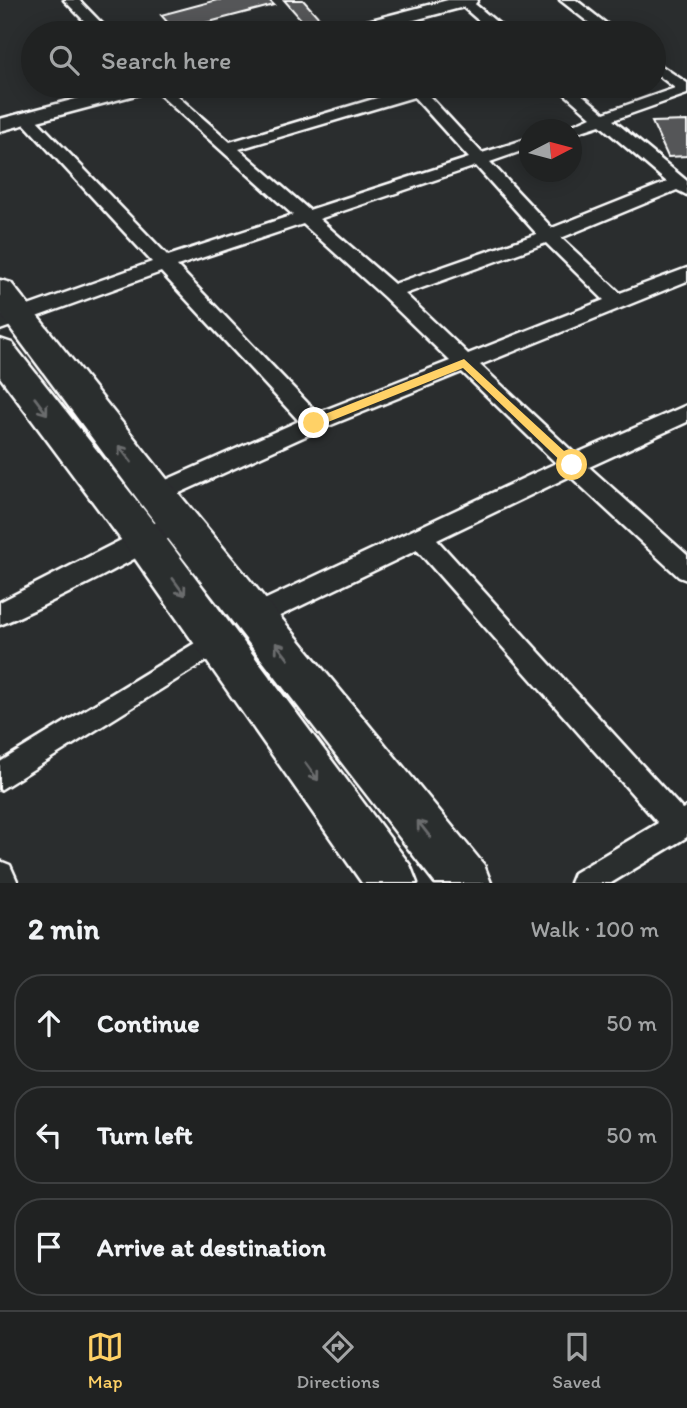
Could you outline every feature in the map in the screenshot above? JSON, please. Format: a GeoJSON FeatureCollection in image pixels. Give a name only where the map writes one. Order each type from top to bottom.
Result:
{"type":"FeatureCollection","features":[{"type":"Feature","properties":{"kind":"highway"},"geometry":{"type":"LineString","coordinates":[[4,321],[160,518],[255,616],[466,883]]}},
{"type":"Feature","properties":{"kind":"highway"},"geometry":{"type":"LineString","coordinates":[[160,518],[218,640],[392,883]]}},
{"type":"Feature","properties":{"kind":"street"},"geometry":{"type":"LineString","coordinates":[[71,0],[92,21]]}},
{"type":"Feature","properties":{"kind":"street"},"geometry":{"type":"LineString","coordinates":[[567,0],[595,21]]}},
{"type":"Feature","properties":{"kind":"street"},"geometry":{"type":"LineString","coordinates":[[392,21],[466,1],[488,21]]}},
{"type":"Feature","properties":{"kind":"street"},"geometry":{"type":"LineString","coordinates":[[666,74],[687,90]]}},
{"type":"Feature","properties":{"kind":"street"},"geometry":{"type":"LineString","coordinates":[[666,97],[687,90]]}},
{"type":"Feature","properties":{"kind":"street"},"geometry":{"type":"LineString","coordinates":[[0,125],[102,98]]}},
{"type":"Feature","properties":{"kind":"street"},"geometry":{"type":"LineString","coordinates":[[170,98],[391,292],[572,465],[687,570]]}},
{"type":"Feature","properties":{"kind":"street"},"geometry":{"type":"LineString","coordinates":[[226,148],[386,98]]}},
{"type":"Feature","properties":{"kind":"street"},"geometry":{"type":"LineString","coordinates":[[423,98],[549,236],[617,301]]}},
{"type":"Feature","properties":{"kind":"street"},"geometry":{"type":"LineString","coordinates":[[391,292],[683,186],[578,98]]}},
{"type":"Feature","properties":{"kind":"street"},"geometry":{"type":"LineString","coordinates":[[582,125],[663,98]]}},
{"type":"Feature","properties":{"kind":"street"},"geometry":{"type":"LineString","coordinates":[[27,118],[314,423]]}},
{"type":"Feature","properties":{"kind":"street"},"geometry":{"type":"LineString","coordinates":[[4,321],[164,264],[519,146]]}},
{"type":"Feature","properties":{"kind":"street"},"geometry":{"type":"LineString","coordinates":[[0,614],[314,423],[687,274]]}},
{"type":"Feature","properties":{"kind":"street"},"geometry":{"type":"LineString","coordinates":[[255,616],[687,413]]}},
{"type":"Feature","properties":{"kind":"street"},"geometry":{"type":"LineString","coordinates":[[422,539],[683,824],[584,883]]}},
{"type":"Feature","properties":{"kind":"street"},"geometry":{"type":"LineString","coordinates":[[0,777],[218,640]]}},
{"type":"Feature","properties":{"kind":"street"},"geometry":{"type":"LineString","coordinates":[[0,875],[4,883]]}},
{"type":"Feature","properties":{"kind":"building"},"geometry":{"type":"Polygon","coordinates":[[[217,0],[269,0],[274,5],[213,21],[166,21],[161,15],[217,0]]]}},
{"type":"Feature","properties":{"kind":"building"},"geometry":{"type":"Polygon","coordinates":[[[284,0],[303,0],[321,20],[302,21],[284,0]]]}},
{"type":"Feature","properties":{"kind":"building"},"geometry":{"type":"Polygon","coordinates":[[[687,121],[687,156],[668,157],[652,122],[687,121]]]}},
{"type":"Feature","properties":{"kind":"route"},"geometry":{"type":"LineString","coordinates":[[314,423],[464,363],[572,465]]}}]}
